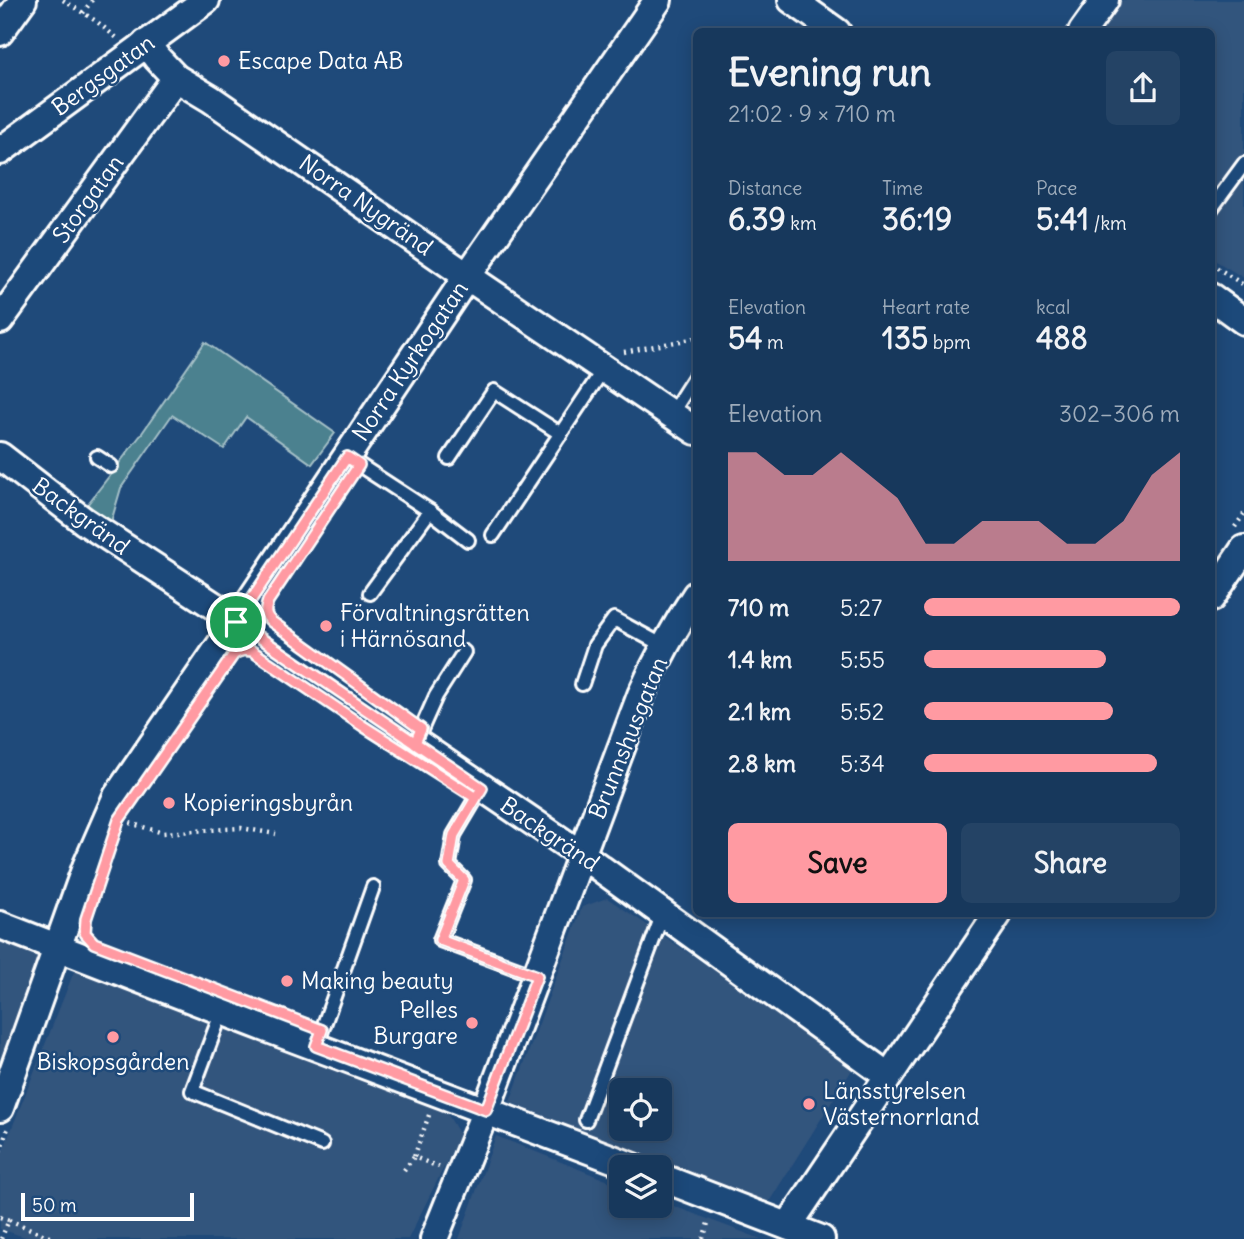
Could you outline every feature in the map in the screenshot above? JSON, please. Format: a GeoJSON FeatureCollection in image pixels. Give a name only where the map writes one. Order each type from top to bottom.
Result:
{"type":"FeatureCollection","features":[{"type":"Feature","properties":{"kind":"street"},"geometry":{"type":"LineString","coordinates":[[0,32],[23,0]]}},
{"type":"Feature","properties":{"kind":"street","name":"Bergsgatan"},"geometry":{"type":"LineString","coordinates":[[0,151],[206,0]]}},
{"type":"Feature","properties":{"kind":"street","name":"Norra Kyrkogatan"},"geometry":{"type":"LineString","coordinates":[[0,1108],[86,867],[117,796],[468,275],[658,0]]}},
{"type":"Feature","properties":{"kind":"street"},"geometry":{"type":"LineString","coordinates":[[792,0],[831,28]]}},
{"type":"Feature","properties":{"kind":"street"},"geometry":{"type":"LineString","coordinates":[[1085,28],[1105,0]]}},
{"type":"Feature","properties":{"kind":"street","name":"Norra Nygränd"},"geometry":{"type":"LineString","coordinates":[[146,43],[176,78],[211,99],[693,429]]}},
{"type":"Feature","properties":{"kind":"street","name":"Storgatan"},"geometry":{"type":"LineString","coordinates":[[0,320],[176,78]]}},
{"type":"Feature","properties":{"kind":"street"},"geometry":{"type":"LineString","coordinates":[[1215,300],[1244,321]]}},
{"type":"Feature","properties":{"kind":"street","name":"Backgränd"},"geometry":{"type":"LineString","coordinates":[[0,456],[84,521],[582,855],[888,1076]]}},
{"type":"Feature","properties":{"kind":"street"},"geometry":{"type":"LineString","coordinates":[[1215,592],[1244,549]]}},
{"type":"Feature","properties":{"kind":"street","name":"Brunnshusgatan"},"geometry":{"type":"LineString","coordinates":[[435,1239],[537,976],[641,695],[664,646],[693,600]]}},
{"type":"Feature","properties":{"kind":"street"},"geometry":{"type":"LineString","coordinates":[[788,1226],[996,917]]}},
{"type":"Feature","properties":{"kind":"street"},"geometry":{"type":"LineString","coordinates":[[0,925],[609,1157]]}},
{"type":"Feature","properties":{"kind":"street"},"geometry":{"type":"LineString","coordinates":[[672,1182],[821,1239]]}},
{"type":"Feature","properties":{"kind":"lane"},"geometry":{"type":"LineString","coordinates":[[1215,204],[1242,172]]}},
{"type":"Feature","properties":{"kind":"lane"},"geometry":{"type":"LineString","coordinates":[[492,535],[600,376],[602,367]]}},
{"type":"Feature","properties":{"kind":"lane"},"geometry":{"type":"LineString","coordinates":[[671,414],[693,380]]}},
{"type":"Feature","properties":{"kind":"lane"},"geometry":{"type":"LineString","coordinates":[[449,458],[494,391],[561,434]]}},
{"type":"Feature","properties":{"kind":"lane"},"geometry":{"type":"LineString","coordinates":[[97,457],[111,466]]}},
{"type":"Feature","properties":{"kind":"lane"},"geometry":{"type":"LineString","coordinates":[[347,457],[430,511],[468,540]]}},
{"type":"Feature","properties":{"kind":"lane"},"geometry":{"type":"LineString","coordinates":[[370,593],[430,511]]}},
{"type":"Feature","properties":{"kind":"lane"},"geometry":{"type":"LineString","coordinates":[[582,684],[595,645],[614,619],[664,646]]}},
{"type":"Feature","properties":{"kind":"lane"},"geometry":{"type":"LineString","coordinates":[[415,743],[436,696],[464,652]]}},
{"type":"Feature","properties":{"kind":"lane"},"geometry":{"type":"LineString","coordinates":[[482,788],[454,835],[449,865],[464,880],[440,940],[537,976]]}},
{"type":"Feature","properties":{"kind":"lane"},"geometry":{"type":"LineString","coordinates":[[316,1046],[373,887]]}},
{"type":"Feature","properties":{"kind":"lane"},"geometry":{"type":"LineString","coordinates":[[586,1120],[663,913]]}},
{"type":"Feature","properties":{"kind":"lane"},"geometry":{"type":"LineString","coordinates":[[222,1011],[192,1091],[321,1144]]}},
{"type":"Feature","properties":{"kind":"path"},"geometry":{"type":"LineString","coordinates":[[63,0],[115,35]]}},
{"type":"Feature","properties":{"kind":"path"},"geometry":{"type":"LineString","coordinates":[[83,13],[92,0]]}},
{"type":"Feature","properties":{"kind":"path"},"geometry":{"type":"LineString","coordinates":[[1215,267],[1244,285]]}},
{"type":"Feature","properties":{"kind":"path"},"geometry":{"type":"LineString","coordinates":[[624,352],[693,339]]}},
{"type":"Feature","properties":{"kind":"path"},"geometry":{"type":"LineString","coordinates":[[119,820],[163,833],[241,828],[275,834]]}},
{"type":"Feature","properties":{"kind":"path"},"geometry":{"type":"LineString","coordinates":[[404,1170],[414,1157],[432,1107]]}},
{"type":"Feature","properties":{"kind":"path"},"geometry":{"type":"LineString","coordinates":[[414,1157],[432,1165]]}},
{"type":"Feature","properties":{"kind":"path"},"geometry":{"type":"LineString","coordinates":[[0,1217],[54,1239]]}},
{"type":"Feature","properties":{"kind":"path"},"geometry":{"type":"LineString","coordinates":[[1,1239],[9,1220]]}},
{"type":"Feature","properties":{"kind":"shaded area"},"geometry":{"type":"Polygon","coordinates":[[[1122,0],[1244,0],[1244,278],[1215,260],[1215,28],[1104,28],[1122,0]]]}},
{"type":"Feature","properties":{"kind":"shaded area"},"geometry":{"type":"Polygon","coordinates":[[[607,898],[855,1065],[767,1205],[672,1167],[672,1155],[642,1155],[510,1102],[582,907],[607,898]]]}},
{"type":"Feature","properties":{"kind":"shaded area"},"geometry":{"type":"Polygon","coordinates":[[[0,942],[39,956],[0,1060],[0,942]]]}},
{"type":"Feature","properties":{"kind":"shaded area"},"geometry":{"type":"Polygon","coordinates":[[[75,969],[445,1110],[460,1135],[408,1239],[31,1239],[0,1229],[0,1158],[75,969]]]}},
{"type":"Feature","properties":{"kind":"shaded area"},"geometry":{"type":"Polygon","coordinates":[[[496,1136],[609,1181],[609,1218],[672,1218],[672,1206],[761,1239],[459,1239],[496,1136]]]}},
{"type":"Feature","properties":{"kind":"green space"},"geometry":{"type":"Polygon","coordinates":[[[205,342],[335,433],[312,464],[246,417],[224,449],[172,415],[121,488],[111,522],[87,505],[140,436],[205,342]]]}},
{"type":"Feature","properties":{"kind":"place","name":"Escape Data AB"},"geometry":{"type":"Point","coordinates":[224,61]}},
{"type":"Feature","properties":{"kind":"place","name":"Förvaltningsrätten i Härnösand"},"geometry":{"type":"Point","coordinates":[326,626]}},
{"type":"Feature","properties":{"kind":"place","name":"Kopieringsbyrån"},"geometry":{"type":"Point","coordinates":[169,803]}},
{"type":"Feature","properties":{"kind":"place","name":"Making beauty"},"geometry":{"type":"Point","coordinates":[287,981]}},
{"type":"Feature","properties":{"kind":"place","name":"Pelles Burgare"},"geometry":{"type":"Point","coordinates":[472,1023]}},
{"type":"Feature","properties":{"kind":"place","name":"Biskopsgården"},"geometry":{"type":"Point","coordinates":[113,1037]}},
{"type":"Feature","properties":{"kind":"place","name":"Länsstyrelsen Västernorrland"},"geometry":{"type":"Point","coordinates":[809,1104]}},
{"type":"Feature","properties":{"kind":"route"},"geometry":{"type":"LineString","coordinates":[[236,622],[253,633],[395,729],[482,788],[476,798],[252,651],[239,651],[234,654],[119,820],[86,919],[85,933],[94,943],[322,1030],[316,1046],[486,1110],[537,976],[440,940],[464,880],[449,865],[454,835],[482,788],[415,743],[421,729],[272,622],[265,613],[268,601],[359,465],[347,457],[236,622]]}}]}
